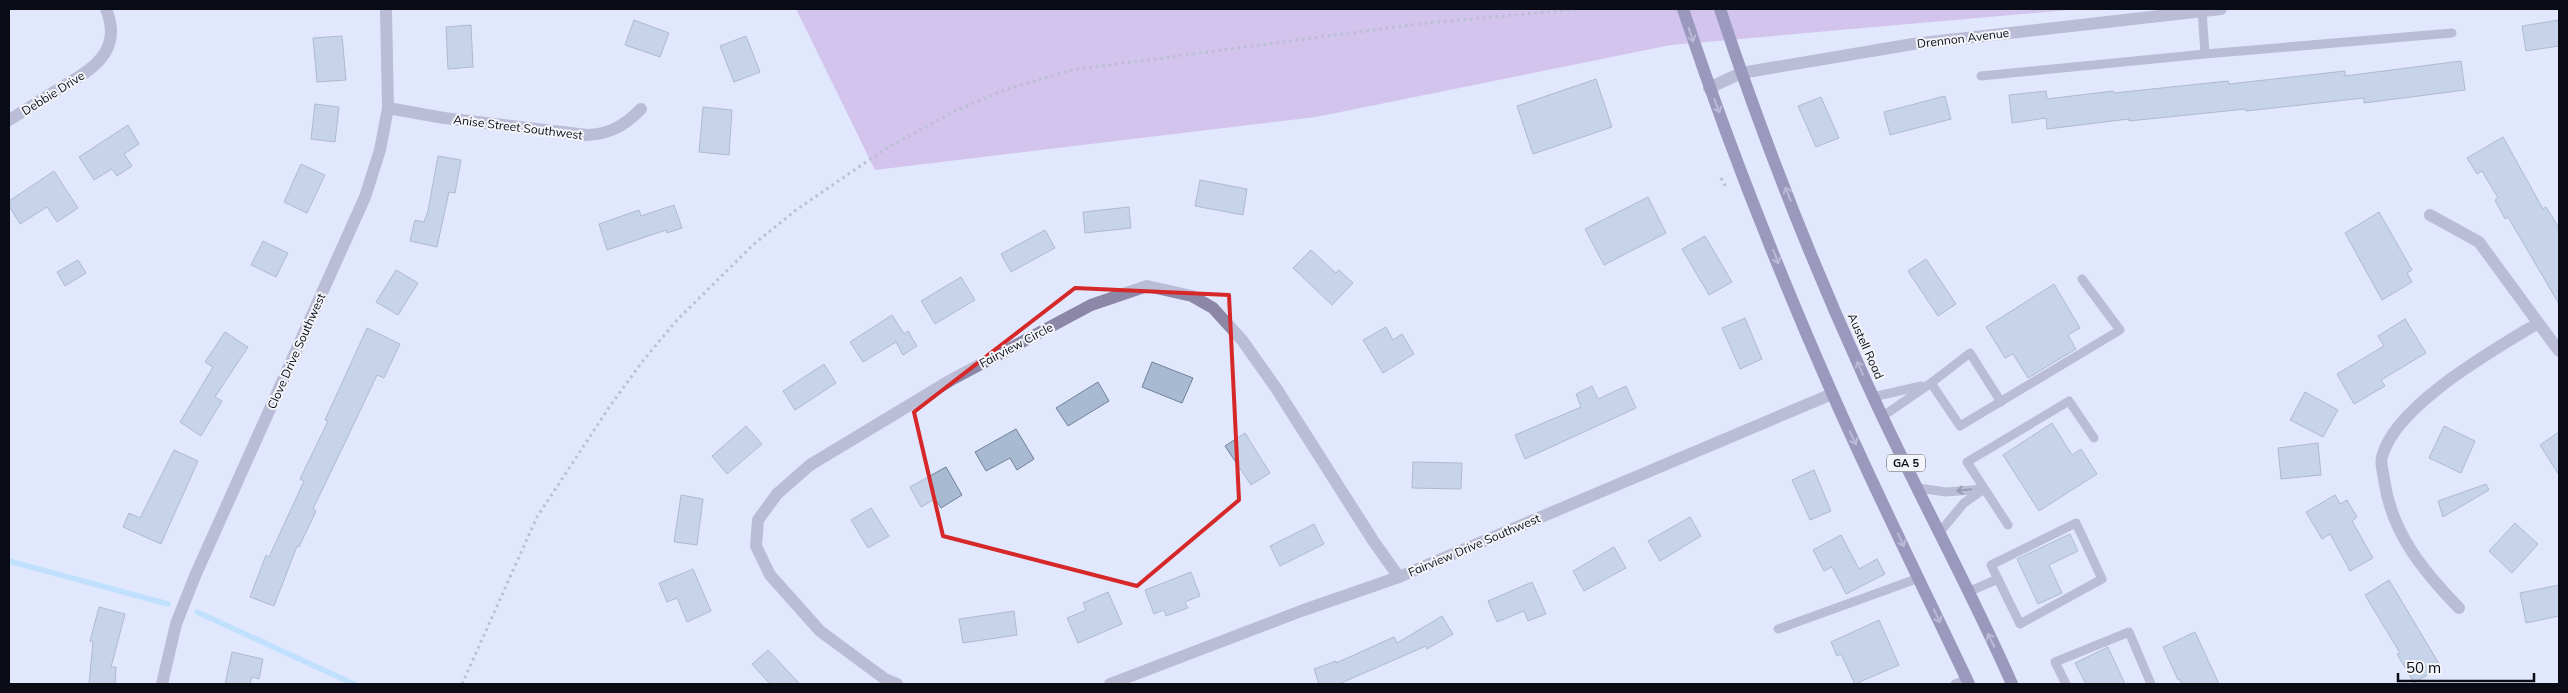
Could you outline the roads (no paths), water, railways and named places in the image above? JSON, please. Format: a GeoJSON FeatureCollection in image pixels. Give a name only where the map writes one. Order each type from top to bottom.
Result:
{"type":"FeatureCollection","features":[{"type":"Feature","properties":{"kind":"main road","name":"GA 5"},"geometry":{"type":"LineString","coordinates":[[1683,9],[1710,88],[1796,308],[1832,394],[1919,578],[1963,683]]}},
{"type":"Feature","properties":{"kind":"main road","name":"Austell Road"},"geometry":{"type":"LineString","coordinates":[[1720,9],[1741,73],[1806,239],[1873,396],[2012,684]]}},
{"type":"Feature","properties":{"kind":"street","name":"Debbie Drive"},"geometry":{"type":"LineString","coordinates":[[9,120],[82,76],[98,63],[106,52],[111,37],[110,18],[106,9]]}},
{"type":"Feature","properties":{"kind":"street","name":"Clove Drive Southwest"},"geometry":{"type":"LineString","coordinates":[[162,684],[176,624],[195,576],[365,197],[380,150],[388,108],[386,9]]}},
{"type":"Feature","properties":{"kind":"street","name":"Drennon Avenue"},"geometry":{"type":"LineString","coordinates":[[1710,88],[1741,73],[1913,44],[2221,9]]}},
{"type":"Feature","properties":{"kind":"street","name":"Anise Street Southwest"},"geometry":{"type":"LineString","coordinates":[[388,108],[444,118],[587,135],[606,134],[627,123],[641,109]]}},
{"type":"Feature","properties":{"kind":"street"},"geometry":{"type":"LineString","coordinates":[[2430,215],[2478,242],[2559,352]]}},
{"type":"Feature","properties":{"kind":"street","name":"Fairview Circle"},"geometry":{"type":"LineString","coordinates":[[896,684],[885,679],[820,631],[770,575],[756,546],[758,520],[777,494],[810,465],[951,380],[1091,305],[1148,286],[1192,296],[1213,308],[1242,340],[1276,388],[1374,542],[1399,577]]}},
{"type":"Feature","properties":{"kind":"street"},"geometry":{"type":"LineString","coordinates":[[2459,608],[2427,574],[2396,527],[2385,486],[2382,458],[2389,441],[2426,398],[2450,378],[2538,322]]}},
{"type":"Feature","properties":{"kind":"street","name":"Fairview Drive Southwest"},"geometry":{"type":"LineString","coordinates":[[1110,684],[1301,611],[1399,577],[1832,394]]}},
{"type":"Feature","properties":{"kind":"lane"},"geometry":{"type":"LineString","coordinates":[[2202,10],[2205,54]]}},
{"type":"Feature","properties":{"kind":"lane"},"geometry":{"type":"LineString","coordinates":[[1981,76],[2205,54],[2452,33]]}},
{"type":"Feature","properties":{"kind":"lane"},"geometry":{"type":"LineString","coordinates":[[1931,383],[1960,426],[2120,330],[2082,279]]}},
{"type":"Feature","properties":{"kind":"lane"},"geometry":{"type":"LineString","coordinates":[[1883,416],[1970,353],[2001,402]]}},
{"type":"Feature","properties":{"kind":"lane"},"geometry":{"type":"LineString","coordinates":[[1873,396],[1908,391],[1931,383]]}},
{"type":"Feature","properties":{"kind":"lane"},"geometry":{"type":"LineString","coordinates":[[2008,526],[1967,462],[2069,401],[2094,438]]}},
{"type":"Feature","properties":{"kind":"lane"},"geometry":{"type":"LineString","coordinates":[[1918,488],[1946,492],[1984,489]]}},
{"type":"Feature","properties":{"kind":"lane"},"geometry":{"type":"LineString","coordinates":[[1940,533],[1964,503],[1984,489]]}},
{"type":"Feature","properties":{"kind":"lane"},"geometry":{"type":"LineString","coordinates":[[2076,523],[2102,579],[2020,624],[1998,579],[1991,565],[2076,523]]}},
{"type":"Feature","properties":{"kind":"lane"},"geometry":{"type":"LineString","coordinates":[[1778,629],[1919,578]]}},
{"type":"Feature","properties":{"kind":"lane"},"geometry":{"type":"LineString","coordinates":[[1968,592],[1998,579]]}},
{"type":"Feature","properties":{"kind":"lane"},"geometry":{"type":"LineString","coordinates":[[2066,684],[2056,662],[2128,632],[2151,684]]}},
{"type":"Feature","properties":{"kind":"waterway"},"geometry":{"type":"LineString","coordinates":[[9,561],[168,604]]}},
{"type":"Feature","properties":{"kind":"waterway"},"geometry":{"type":"LineString","coordinates":[[197,612],[354,684]]}}]}
